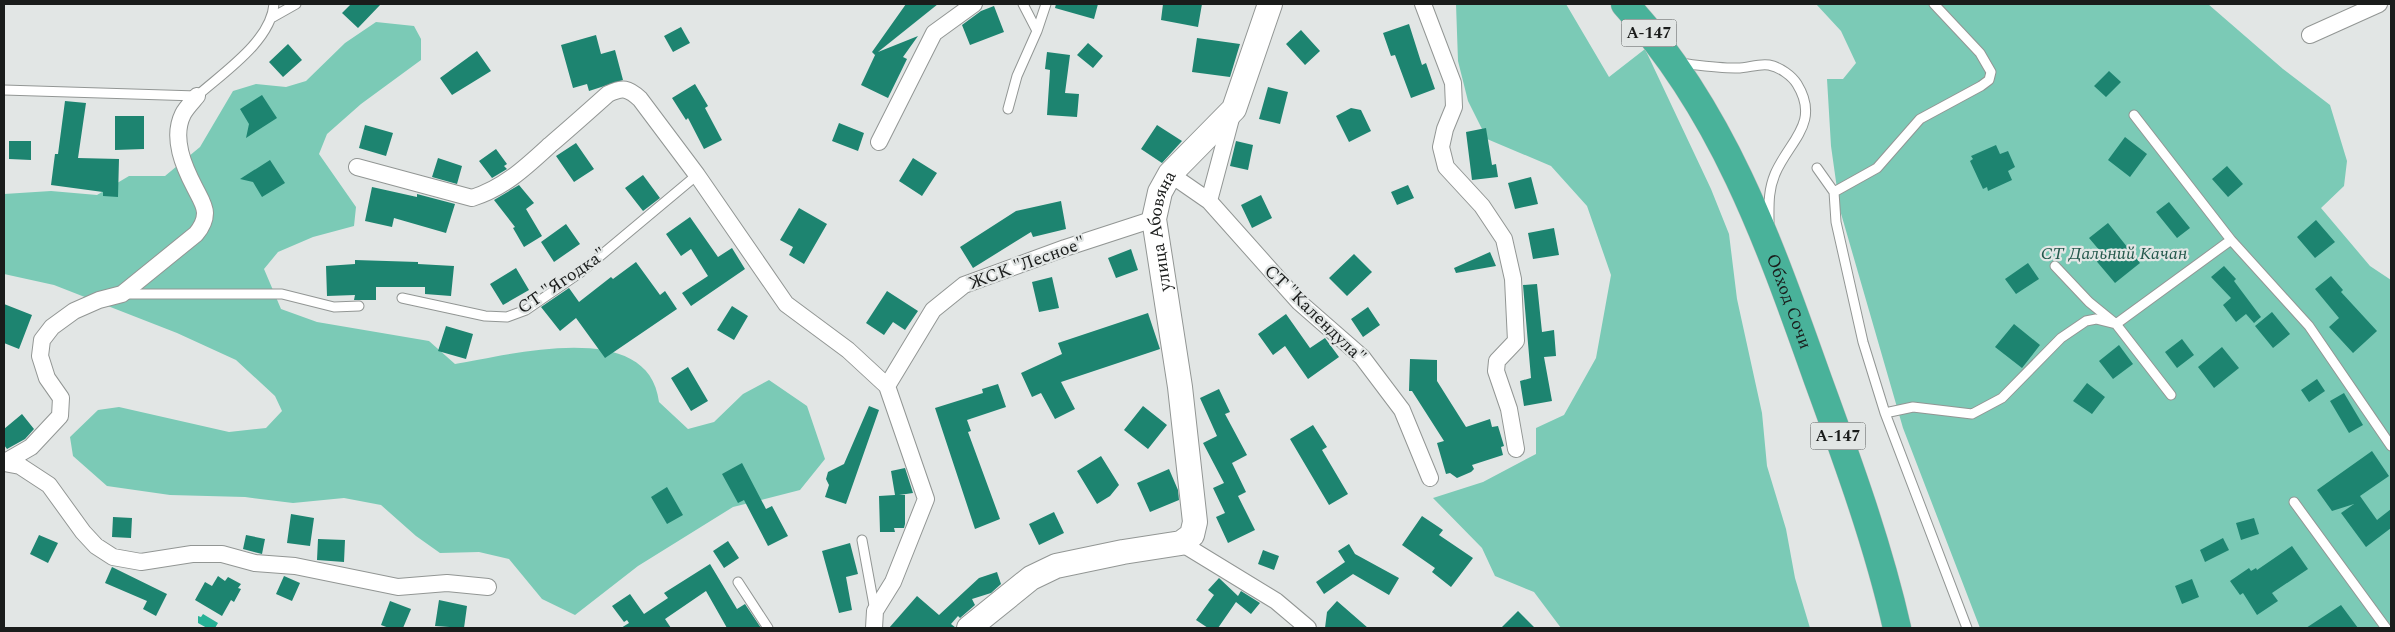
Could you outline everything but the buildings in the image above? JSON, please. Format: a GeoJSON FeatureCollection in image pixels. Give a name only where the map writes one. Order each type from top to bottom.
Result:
{"type":"FeatureCollection","features":[{"type":"Feature","properties":{"kind":"highway","name":"Обход Сочи"},"geometry":{"type":"LineString","coordinates":[[1625,4],[1673,62],[1700,103],[1730,157],[1770,246],[1860,495],[1898,628]]}},
{"type":"Feature","properties":{"kind":"street"},"geometry":{"type":"LineString","coordinates":[[879,142],[934,33],[974,4]]}},
{"type":"Feature","properties":{"kind":"street","name":"улица Абовяна"},"geometry":{"type":"LineString","coordinates":[[1181,543],[1192,535],[1195,522],[1180,387],[1154,219],[1160,192],[1170,174],[1234,109],[1270,4]]}},
{"type":"Feature","properties":{"kind":"street"},"geometry":{"type":"LineString","coordinates":[[1423,4],[1453,83],[1454,107],[1445,129],[1441,147],[1446,167],[1482,206],[1504,239],[1513,279],[1516,341],[1497,361],[1496,371],[1509,409],[1516,450]]}},
{"type":"Feature","properties":{"kind":"street"},"geometry":{"type":"LineString","coordinates":[[2310,35],[2379,4]]}},
{"type":"Feature","properties":{"kind":"street"},"geometry":{"type":"LineString","coordinates":[[357,167],[472,198],[499,187],[530,166],[608,94],[621,88],[629,89],[640,99],[697,174],[786,304],[848,350],[887,386],[903,436],[924,487],[926,499],[893,582],[875,611],[874,628]]}},
{"type":"Feature","properties":{"kind":"street"},"geometry":{"type":"LineString","coordinates":[[4,462],[31,447],[60,416],[61,398],[42,369],[40,356],[42,340],[52,326],[74,311],[98,300],[122,294],[196,234],[203,225],[205,213],[203,204],[185,169],[180,152],[179,132],[183,114],[197,96]]}},
{"type":"Feature","properties":{"kind":"street"},"geometry":{"type":"LineString","coordinates":[[1209,200],[1234,109]]}},
{"type":"Feature","properties":{"kind":"street","name":"СТ \"Календула\""},"geometry":{"type":"LineString","coordinates":[[1170,174],[1209,200],[1299,302],[1362,357],[1402,410],[1430,478]]}},
{"type":"Feature","properties":{"kind":"street","name":"ЖСК \"Лесное\""},"geometry":{"type":"LineString","coordinates":[[887,386],[933,310],[964,285],[1065,248],[1154,219]]}},
{"type":"Feature","properties":{"kind":"street"},"geometry":{"type":"LineString","coordinates":[[4,462],[20,466],[49,485],[83,532],[96,546],[113,557],[142,562],[192,554],[222,554],[255,563],[295,566],[398,587],[447,583],[488,587]]}},
{"type":"Feature","properties":{"kind":"street"},"geometry":{"type":"LineString","coordinates":[[969,628],[1031,578],[1056,566],[1123,552],[1181,543],[1276,601],[1308,628]]}},
{"type":"Feature","properties":{"kind":"lane"},"geometry":{"type":"LineString","coordinates":[[4,90],[197,96],[263,35],[273,17],[274,4]]}},
{"type":"Feature","properties":{"kind":"lane"},"geometry":{"type":"LineString","coordinates":[[273,17],[296,4]]}},
{"type":"Feature","properties":{"kind":"lane"},"geometry":{"type":"LineString","coordinates":[[1023,4],[1037,31]]}},
{"type":"Feature","properties":{"kind":"lane"},"geometry":{"type":"LineString","coordinates":[[1008,109],[1017,76],[1037,31],[1046,4]]}},
{"type":"Feature","properties":{"kind":"lane"},"geometry":{"type":"LineString","coordinates":[[1834,192],[1877,168],[1920,119],[1990,80],[1991,72],[1980,53],[1934,4]]}},
{"type":"Feature","properties":{"kind":"lane"},"geometry":{"type":"LineString","coordinates":[[1673,62],[1738,68],[1769,65],[1782,70],[1795,81],[1802,93],[1806,109],[1805,123],[1780,162],[1768,194],[1770,246]]}},
{"type":"Feature","properties":{"kind":"lane"},"geometry":{"type":"LineString","coordinates":[[2134,114],[2231,240],[2309,326],[2391,446]]}},
{"type":"Feature","properties":{"kind":"lane"},"geometry":{"type":"LineString","coordinates":[[1817,168],[1834,192],[1836,222],[1863,342],[1886,414],[1967,628]]}},
{"type":"Feature","properties":{"kind":"lane","name":"СТ \"Ягодка\""},"geometry":{"type":"LineString","coordinates":[[402,298],[485,316],[507,316],[526,310],[581,272],[697,174]]}},
{"type":"Feature","properties":{"kind":"lane"},"geometry":{"type":"LineString","coordinates":[[2116,324],[2231,240]]}},
{"type":"Feature","properties":{"kind":"lane"},"geometry":{"type":"LineString","coordinates":[[2055,266],[2089,302],[2116,324],[2171,394]]}},
{"type":"Feature","properties":{"kind":"lane"},"geometry":{"type":"LineString","coordinates":[[122,294],[282,294],[334,307],[359,306]]}},
{"type":"Feature","properties":{"kind":"lane"},"geometry":{"type":"LineString","coordinates":[[1886,414],[1913,407],[1972,414],[2002,398],[2060,338],[2086,321],[2096,319],[2116,324]]}},
{"type":"Feature","properties":{"kind":"lane"},"geometry":{"type":"LineString","coordinates":[[2294,502],[2386,628]]}},
{"type":"Feature","properties":{"kind":"lane"},"geometry":{"type":"LineString","coordinates":[[862,540],[875,611]]}},
{"type":"Feature","properties":{"kind":"lane"},"geometry":{"type":"LineString","coordinates":[[738,582],[768,628]]}},
{"type":"Feature","properties":{"kind":"green space"},"geometry":{"type":"Polygon","coordinates":[[[1456,4],[1566,4],[1609,77],[1645,49],[1711,189],[1729,234],[1737,299],[1762,413],[1767,466],[1786,529],[1795,578],[1810,628],[1561,628],[1534,592],[1495,576],[1482,548],[1433,498],[1483,482],[1536,454],[1536,428],[1564,415],[1596,358],[1611,275],[1587,206],[1551,166],[1487,139],[1468,101],[1458,61],[1456,4]]]}},
{"type":"Feature","properties":{"kind":"green space","name":"СТ Дальний Качан"},"geometry":{"type":"Polygon","coordinates":[[[1816,4],[2208,4],[2283,69],[2330,105],[2347,161],[2344,186],[2321,208],[2370,266],[2391,280],[2391,628],[1980,628],[1903,428],[1840,210],[1831,146],[1827,79],[1843,79],[1856,63],[1841,31],[1816,4]]]}},
{"type":"Feature","properties":{"kind":"green space"},"geometry":{"type":"Polygon","coordinates":[[[376,22],[414,26],[421,39],[421,60],[361,104],[327,134],[319,154],[356,207],[354,226],[313,237],[278,252],[264,269],[281,309],[317,322],[429,341],[455,364],[541,350],[574,348],[605,350],[631,359],[650,376],[659,402],[688,429],[714,422],[743,394],[769,380],[807,406],[825,459],[800,490],[733,507],[638,566],[575,615],[542,599],[509,559],[479,552],[440,553],[416,536],[381,505],[344,498],[293,503],[245,497],[170,495],[107,486],[73,456],[70,437],[98,410],[119,407],[229,432],[266,428],[282,411],[275,396],[236,360],[177,333],[54,285],[4,274],[4,194],[51,191],[97,195],[129,176],[165,176],[200,147],[233,91],[256,84],[286,87],[306,81],[345,43],[376,22]]]}},
{"type":"Feature","properties":{"kind":"shaded area"},"geometry":{"type":"Polygon","coordinates":[[[203,614],[218,623],[215,628],[207,628],[198,623],[198,616],[201,617],[203,614]]]}}]}
